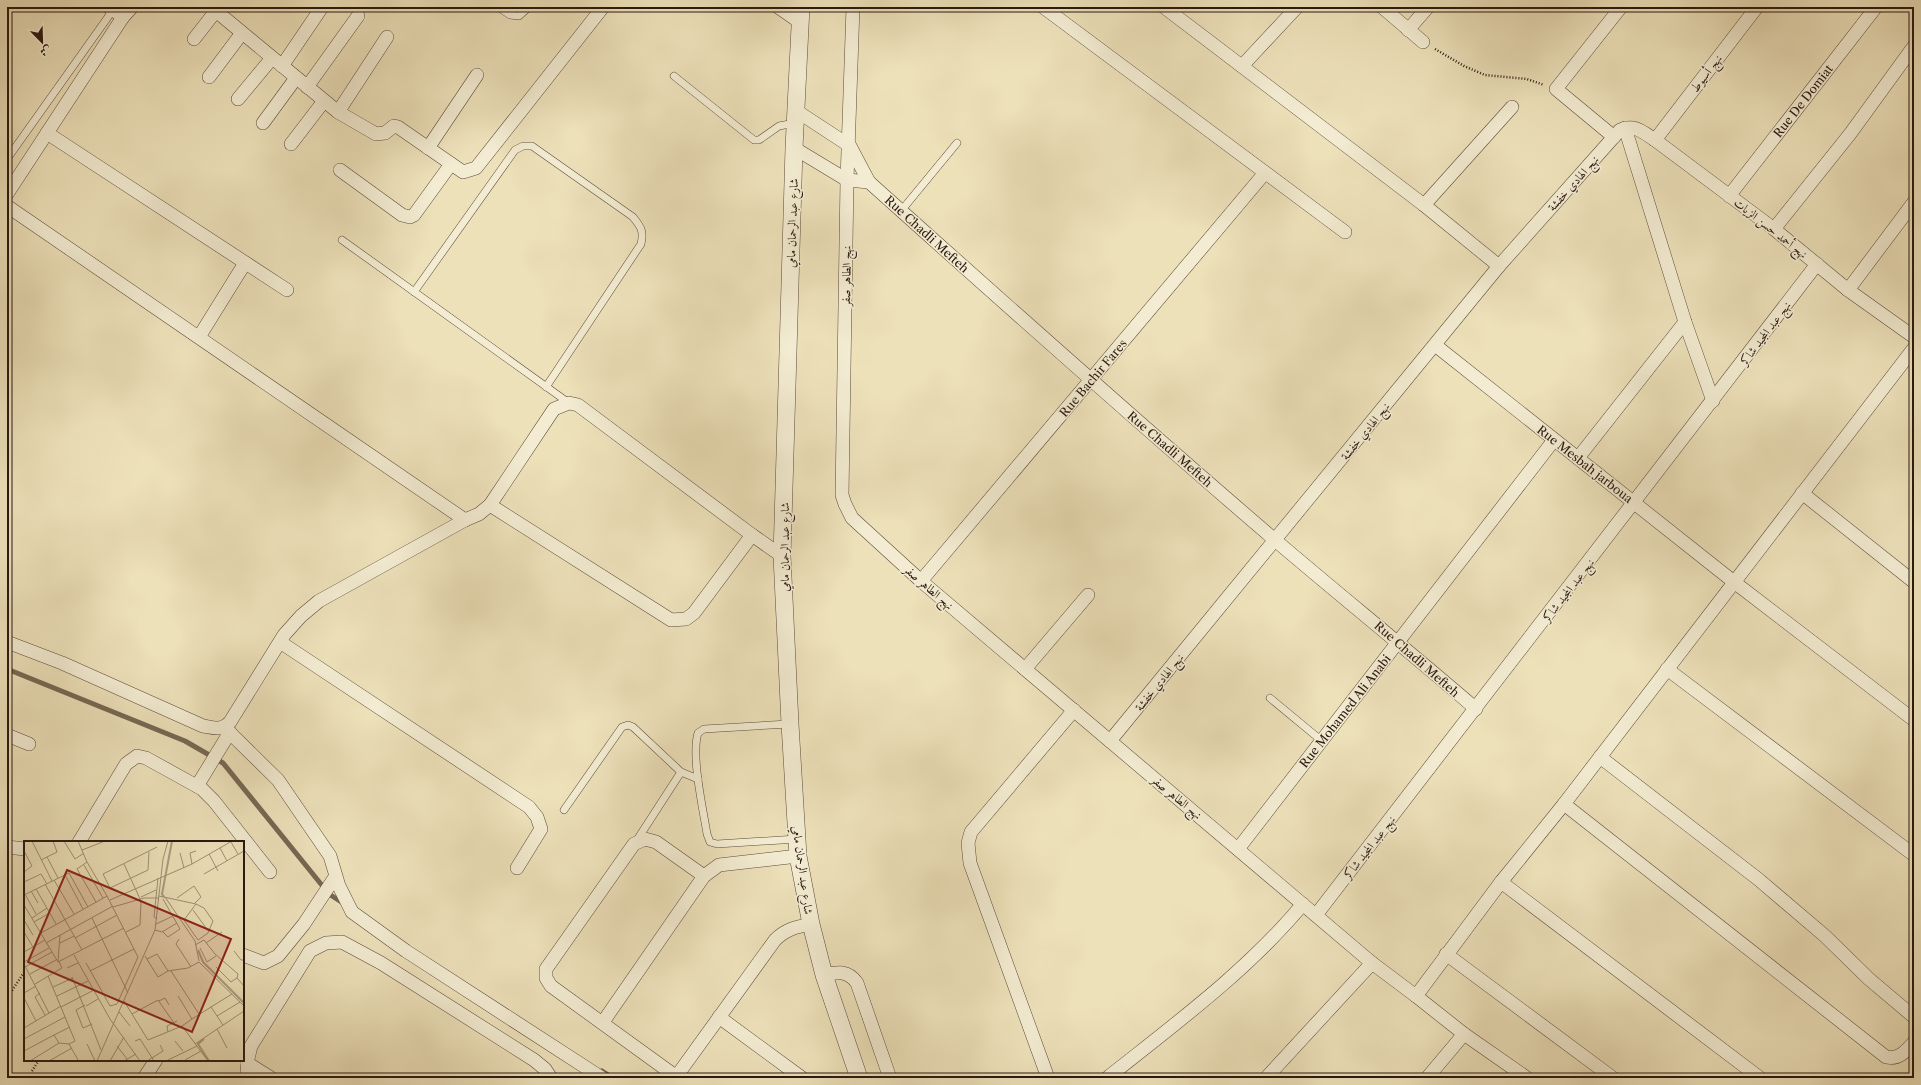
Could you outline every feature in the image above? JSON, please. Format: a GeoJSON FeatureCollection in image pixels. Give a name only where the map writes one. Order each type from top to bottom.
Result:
{"type":"FeatureCollection","features":[{"type":"Feature","properties":{"kind":"street"},"geometry":{"type":"LineString","coordinates":[[7,194],[47,133],[115,11],[132,7]]}},
{"type":"Feature","properties":{"kind":"street"},"geometry":{"type":"LineString","coordinates":[[238,99],[277,62],[322,7]]}},
{"type":"Feature","properties":{"kind":"street"},"geometry":{"type":"LineString","coordinates":[[194,39],[218,9],[242,33],[338,112],[376,134],[385,134],[394,126],[398,127],[462,172],[476,168],[603,7]]}},
{"type":"Feature","properties":{"kind":"street"},"geometry":{"type":"LineString","coordinates":[[778,7],[801,15]]}},
{"type":"Feature","properties":{"kind":"street","name":"نهج الطاهر صفر"},"geometry":{"type":"LineString","coordinates":[[853,7],[850,146],[847,180],[842,495],[852,518],[921,581],[1372,963],[1464,1034],[1527,1078]]}},
{"type":"Feature","properties":{"kind":"street"},"geometry":{"type":"LineString","coordinates":[[1043,7],[1264,174],[1345,232]]}},
{"type":"Feature","properties":{"kind":"street"},"geometry":{"type":"LineString","coordinates":[[1164,7],[1424,205],[1499,266]]}},
{"type":"Feature","properties":{"kind":"street"},"geometry":{"type":"LineString","coordinates":[[1242,66],[1297,7]]}},
{"type":"Feature","properties":{"kind":"street"},"geometry":{"type":"LineString","coordinates":[[1382,7],[1423,42]]}},
{"type":"Feature","properties":{"kind":"street"},"geometry":{"type":"LineString","coordinates":[[1408,30],[1428,7]]}},
{"type":"Feature","properties":{"kind":"street"},"geometry":{"type":"LineString","coordinates":[[1614,137],[1556,89],[1621,7]]}},
{"type":"Feature","properties":{"kind":"street","name":"نهج أسيوط"},"geometry":{"type":"LineString","coordinates":[[1655,140],[1757,7]]}},
{"type":"Feature","properties":{"kind":"street","name":"Rue De Domiat"},"geometry":{"type":"LineString","coordinates":[[1729,196],[1876,7]]}},
{"type":"Feature","properties":{"kind":"street","name":"شارع عبد الرحمان مامي"},"geometry":{"type":"LineString","coordinates":[[801,15],[795,116],[782,556],[790,724],[798,848],[811,924],[824,975],[858,1078]]}},
{"type":"Feature","properties":{"kind":"street"},"geometry":{"type":"LineString","coordinates":[[307,87],[358,16]]}},
{"type":"Feature","properties":{"kind":"street"},"geometry":{"type":"LineString","coordinates":[[210,77],[242,33]]}},
{"type":"Feature","properties":{"kind":"street"},"geometry":{"type":"LineString","coordinates":[[338,112],[387,37]]}},
{"type":"Feature","properties":{"kind":"street"},"geometry":{"type":"LineString","coordinates":[[1774,229],[1850,134],[1914,46]]}},
{"type":"Feature","properties":{"kind":"street"},"geometry":{"type":"LineString","coordinates":[[428,148],[477,75]]}},
{"type":"Feature","properties":{"kind":"street"},"geometry":{"type":"LineString","coordinates":[[263,123],[296,78]]}},
{"type":"Feature","properties":{"kind":"street"},"geometry":{"type":"LineString","coordinates":[[291,144],[324,101]]}},
{"type":"Feature","properties":{"kind":"street"},"geometry":{"type":"LineString","coordinates":[[1424,205],[1512,107]]}},
{"type":"Feature","properties":{"kind":"street"},"geometry":{"type":"LineString","coordinates":[[795,116],[850,146]]}},
{"type":"Feature","properties":{"kind":"street"},"geometry":{"type":"LineString","coordinates":[[1625,128],[1685,322],[1713,401]]}},
{"type":"Feature","properties":{"kind":"street","name":"نهج أحمد حسن الزيات"},"geometry":{"type":"LineString","coordinates":[[1625,128],[1637,128],[1655,140],[1774,229],[1848,290],[1914,337]]}},
{"type":"Feature","properties":{"kind":"street","name":"نهج الهادي خفشة"},"geometry":{"type":"LineString","coordinates":[[1110,741],[1499,266],[1614,137],[1625,128]]}},
{"type":"Feature","properties":{"kind":"street"},"geometry":{"type":"LineString","coordinates":[[47,133],[287,290]]}},
{"type":"Feature","properties":{"kind":"street","name":"Rue Chadli Mefteh"},"geometry":{"type":"LineString","coordinates":[[850,146],[869,182],[901,211],[1091,380],[1275,540],[1398,642],[1476,710]]}},
{"type":"Feature","properties":{"kind":"street"},"geometry":{"type":"LineString","coordinates":[[794,148],[847,180],[869,182]]}},
{"type":"Feature","properties":{"kind":"street"},"geometry":{"type":"LineString","coordinates":[[340,170],[402,215],[410,217],[414,215],[451,164]]}},
{"type":"Feature","properties":{"kind":"street","name":"Rue Bachir Fares"},"geometry":{"type":"LineString","coordinates":[[921,581],[1264,174]]}},
{"type":"Feature","properties":{"kind":"street"},"geometry":{"type":"LineString","coordinates":[[1848,290],[1914,202]]}},
{"type":"Feature","properties":{"kind":"street"},"geometry":{"type":"LineString","coordinates":[[7,206],[465,520]]}},
{"type":"Feature","properties":{"kind":"street"},"geometry":{"type":"LineString","coordinates":[[199,337],[245,263]]}},
{"type":"Feature","properties":{"kind":"street","name":"نهج عبد المجيد شاكر"},"geometry":{"type":"LineString","coordinates":[[1316,915],[1476,710],[1817,264]]}},
{"type":"Feature","properties":{"kind":"street"},"geometry":{"type":"LineString","coordinates":[[1578,458],[1685,322]]}},
{"type":"Feature","properties":{"kind":"street","name":"Rue Mesbah jarboua"},"geometry":{"type":"LineString","coordinates":[[1435,345],[1734,582],[1914,720]]}},
{"type":"Feature","properties":{"kind":"street"},"geometry":{"type":"LineString","coordinates":[[1416,996],[1446,954],[1564,804],[1914,348]]}},
{"type":"Feature","properties":{"kind":"street"},"geometry":{"type":"LineString","coordinates":[[197,786],[230,722],[280,642],[301,616],[319,601],[465,520],[479,514],[490,505],[554,409],[569,403],[578,405],[782,556]]}},
{"type":"Feature","properties":{"kind":"street","name":"Rue Mohamed Ali Anabi"},"geometry":{"type":"LineString","coordinates":[[1238,849],[1554,440]]}},
{"type":"Feature","properties":{"kind":"street"},"geometry":{"type":"LineString","coordinates":[[1802,493],[1914,582]]}},
{"type":"Feature","properties":{"kind":"street"},"geometry":{"type":"LineString","coordinates":[[490,505],[671,620],[686,619],[694,613],[752,535]]}},
{"type":"Feature","properties":{"kind":"street"},"geometry":{"type":"LineString","coordinates":[[1025,669],[1088,595]]}},
{"type":"Feature","properties":{"kind":"street"},"geometry":{"type":"LineString","coordinates":[[7,642],[62,664],[203,726],[227,730],[278,780],[330,856],[336,877],[352,912],[406,951],[602,1078]]}},
{"type":"Feature","properties":{"kind":"street"},"geometry":{"type":"LineString","coordinates":[[280,642],[529,807],[537,817],[541,829],[517,868]]}},
{"type":"Feature","properties":{"kind":"street"},"geometry":{"type":"LineString","coordinates":[[1667,669],[1914,855]]}},
{"type":"Feature","properties":{"kind":"street"},"geometry":{"type":"LineString","coordinates":[[1048,1078],[970,862],[968,843],[971,832],[1074,710]]}},
{"type":"Feature","properties":{"kind":"street"},"geometry":{"type":"LineString","coordinates":[[7,735],[29,744]]}},
{"type":"Feature","properties":{"kind":"street"},"geometry":{"type":"LineString","coordinates":[[80,841],[130,759],[137,756],[146,758],[197,786],[214,801],[270,872]]}},
{"type":"Feature","properties":{"kind":"street"},"geometry":{"type":"LineString","coordinates":[[1600,757],[1758,879],[1825,936],[1869,979],[1914,1017]]}},
{"type":"Feature","properties":{"kind":"street"},"geometry":{"type":"LineString","coordinates":[[1564,804],[1886,1057],[1892,1059],[1898,1057],[1914,1042]]}},
{"type":"Feature","properties":{"kind":"street"},"geometry":{"type":"LineString","coordinates":[[704,876],[656,842],[645,839],[634,844],[546,969],[546,978],[551,986],[603,1022],[677,1077],[775,940],[784,932],[794,927],[811,924]]}},
{"type":"Feature","properties":{"kind":"street"},"geometry":{"type":"LineString","coordinates":[[7,847],[24,849]]}},
{"type":"Feature","properties":{"kind":"street"},"geometry":{"type":"LineString","coordinates":[[603,1022],[704,876],[719,865],[798,848]]}},
{"type":"Feature","properties":{"kind":"street"},"geometry":{"type":"LineString","coordinates":[[244,955],[264,963],[278,956],[304,924],[336,877]]}},
{"type":"Feature","properties":{"kind":"street"},"geometry":{"type":"LineString","coordinates":[[1502,882],[1760,1078]]}},
{"type":"Feature","properties":{"kind":"street"},"geometry":{"type":"LineString","coordinates":[[1107,1078],[1238,972],[1303,904]]}},
{"type":"Feature","properties":{"kind":"street"},"geometry":{"type":"LineString","coordinates":[[248,1078],[247,1063],[251,1046],[310,952],[326,943],[342,942],[381,963],[534,1060],[545,1069],[551,1078]]}},
{"type":"Feature","properties":{"kind":"street"},"geometry":{"type":"LineString","coordinates":[[1446,954],[1613,1078]]}},
{"type":"Feature","properties":{"kind":"street"},"geometry":{"type":"LineString","coordinates":[[1266,1078],[1372,963]]}},
{"type":"Feature","properties":{"kind":"street"},"geometry":{"type":"LineString","coordinates":[[824,975],[838,972],[844,973],[850,975],[857,982],[890,1078]]}},
{"type":"Feature","properties":{"kind":"street"},"geometry":{"type":"LineString","coordinates":[[719,1017],[802,1078]]}},
{"type":"Feature","properties":{"kind":"street"},"geometry":{"type":"LineString","coordinates":[[1427,1078],[1464,1034]]}},
{"type":"Feature","properties":{"kind":"street"},"geometry":{"type":"LineString","coordinates":[[144,1078],[155,1061]]}},
{"type":"Feature","properties":{"kind":"street"},"geometry":{"type":"LineString","coordinates":[[247,1063],[272,1078]]}},
{"type":"Feature","properties":{"kind":"lane"},"geometry":{"type":"LineString","coordinates":[[498,7],[510,15],[519,16],[529,7]]}},
{"type":"Feature","properties":{"kind":"lane"},"geometry":{"type":"LineString","coordinates":[[7,159],[115,11]]}},
{"type":"Feature","properties":{"kind":"lane"},"geometry":{"type":"LineString","coordinates":[[674,76],[754,140],[759,140],[795,116]]}},
{"type":"Feature","properties":{"kind":"lane"},"geometry":{"type":"LineString","coordinates":[[901,211],[957,143]]}},
{"type":"Feature","properties":{"kind":"lane"},"geometry":{"type":"LineString","coordinates":[[414,292],[515,150],[523,146],[532,146],[633,217],[640,225],[643,233],[641,244],[546,387]]}},
{"type":"Feature","properties":{"kind":"lane"},"geometry":{"type":"LineString","coordinates":[[342,240],[569,403]]}},
{"type":"Feature","properties":{"kind":"lane"},"geometry":{"type":"LineString","coordinates":[[1270,698],[1322,741]]}},
{"type":"Feature","properties":{"kind":"lane"},"geometry":{"type":"LineString","coordinates":[[790,724],[704,729],[698,733],[696,740],[698,780],[707,834],[710,842],[717,844],[798,848]]}},
{"type":"Feature","properties":{"kind":"lane"},"geometry":{"type":"LineString","coordinates":[[564,810],[622,727],[628,725],[633,727],[681,772],[698,780]]}},
{"type":"Feature","properties":{"kind":"lane"},"geometry":{"type":"LineString","coordinates":[[634,844],[681,772]]}},
{"type":"Feature","properties":{"kind":"path"},"geometry":{"type":"LineString","coordinates":[[1423,42],[1464,66],[1485,75],[1528,79],[1556,89]]}},
{"type":"Feature","properties":{"kind":"path"},"geometry":{"type":"LineString","coordinates":[[7,998],[24,972]]}},
{"type":"Feature","properties":{"kind":"path"},"geometry":{"type":"LineString","coordinates":[[32,1072],[38,1061]]}},
{"type":"Feature","properties":{"kind":"waterway"},"geometry":{"type":"LineString","coordinates":[[7,669],[185,741],[223,763],[329,894],[343,903]]}},
{"type":"Feature","properties":{"kind":"waterway"},"geometry":{"type":"LineString","coordinates":[[602,1071],[613,1078]]}}]}
